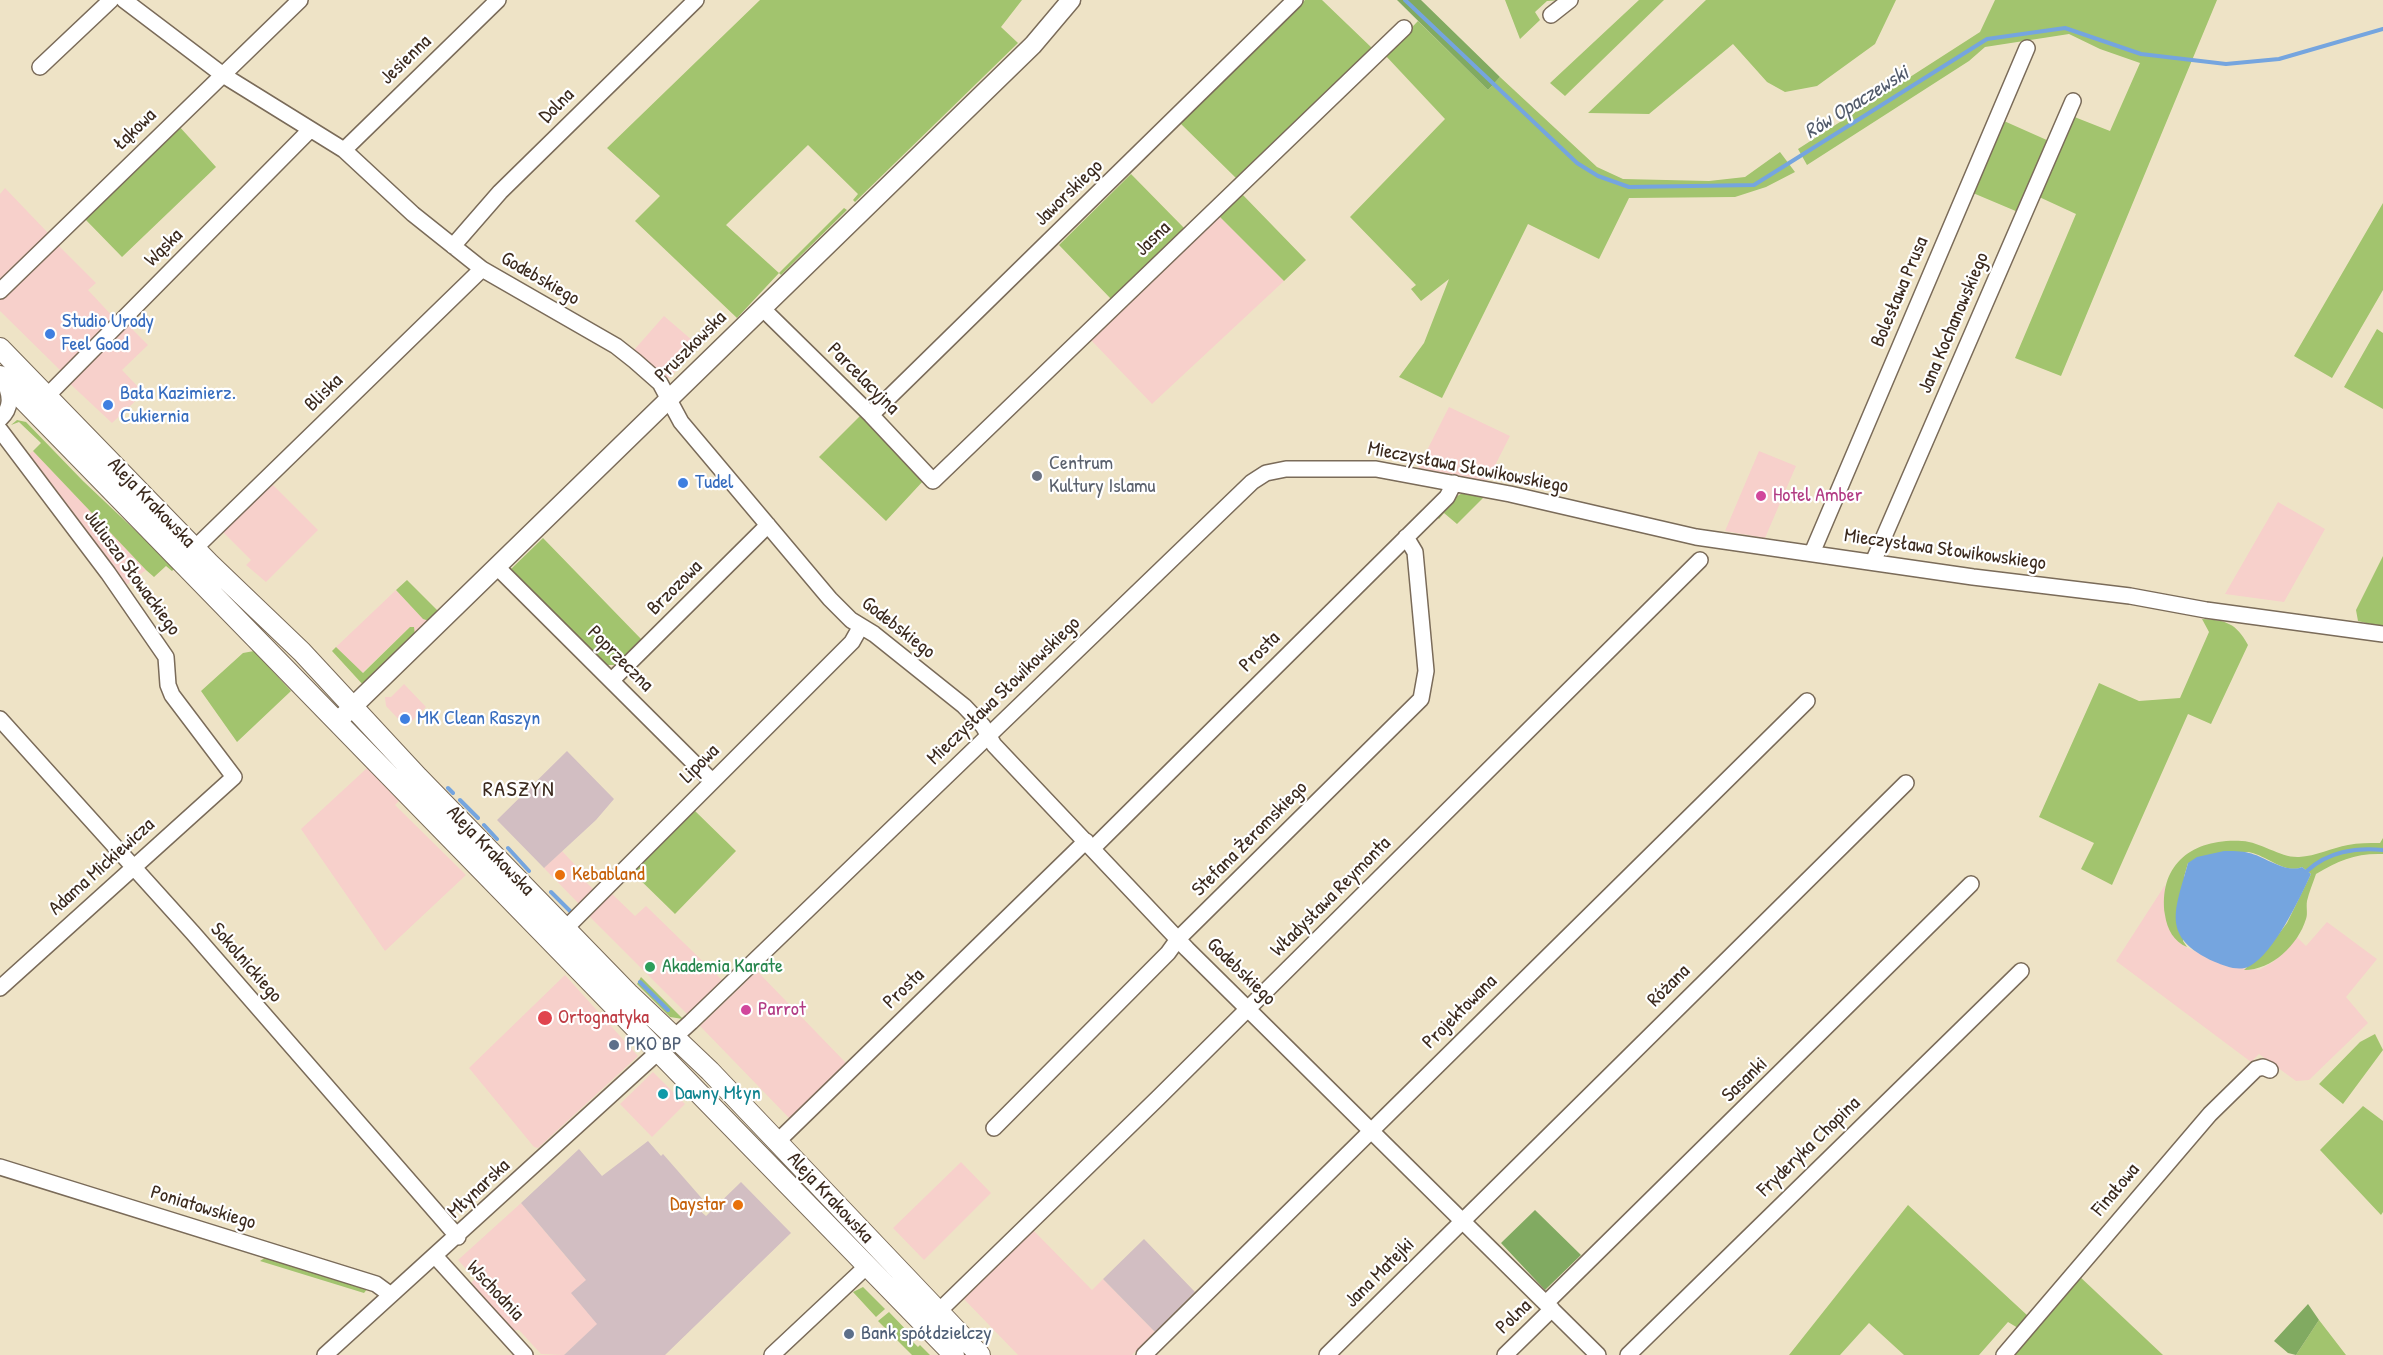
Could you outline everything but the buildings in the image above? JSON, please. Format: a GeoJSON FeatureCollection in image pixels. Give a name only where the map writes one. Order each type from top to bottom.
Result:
{"type":"FeatureCollection","features":[{"type":"Feature","properties":{"kind":"main road","name":"Aleja Krakowska"},"geometry":{"type":"LineString","coordinates":[[0,348],[195,548],[354,706],[418,777],[628,993],[675,1036],[980,1355]]}},
{"type":"Feature","properties":{"kind":"main road","name":"Aleja Krakowska"},"geometry":{"type":"LineString","coordinates":[[1,377],[954,1355]]}},
{"type":"Feature","properties":{"kind":"street"},"geometry":{"type":"LineString","coordinates":[[40,67],[111,0]]}},
{"type":"Feature","properties":{"kind":"street","name":"Godebskiego"},"geometry":{"type":"LineString","coordinates":[[124,0],[223,75],[344,150],[413,214],[482,269],[616,346],[658,381],[681,422],[830,599],[964,706],[994,745],[1178,939],[1598,1355]]}},
{"type":"Feature","properties":{"kind":"street","name":"Łąkowa"},"geometry":{"type":"LineString","coordinates":[[0,291],[300,0]]}},
{"type":"Feature","properties":{"kind":"street","name":"Jesienna"},"geometry":{"type":"LineString","coordinates":[[344,150],[498,0]]}},
{"type":"Feature","properties":{"kind":"street","name":"Dolna"},"geometry":{"type":"LineString","coordinates":[[453,246],[500,192],[696,0]]}},
{"type":"Feature","properties":{"kind":"street","name":"Pruszkowska"},"geometry":{"type":"LineString","coordinates":[[338,722],[1033,45],[1071,0]]}},
{"type":"Feature","properties":{"kind":"street","name":"Jaworskiego"},"geometry":{"type":"LineString","coordinates":[[871,415],[1295,0]]}},
{"type":"Feature","properties":{"kind":"street"},"geometry":{"type":"LineString","coordinates":[[1551,15],[1570,0]]}},
{"type":"Feature","properties":{"kind":"street","name":"Jasna"},"geometry":{"type":"LineString","coordinates":[[933,481],[1404,28]]}},
{"type":"Feature","properties":{"kind":"street","name":"Bolesława Prusa"},"geometry":{"type":"LineString","coordinates":[[1812,553],[2027,48]]}},
{"type":"Feature","properties":{"kind":"street","name":"Jana Kochanowskiego"},"geometry":{"type":"LineString","coordinates":[[1873,562],[2073,101]]}},
{"type":"Feature","properties":{"kind":"street","name":"Wąska"},"geometry":{"type":"LineString","coordinates":[[47,396],[310,130]]}},
{"type":"Feature","properties":{"kind":"street","name":"Bliska"},"geometry":{"type":"LineString","coordinates":[[195,548],[482,269]]}},
{"type":"Feature","properties":{"kind":"street","name":"Parcelacyjna"},"geometry":{"type":"LineString","coordinates":[[762,308],[871,415],[933,481]]}},
{"type":"Feature","properties":{"kind":"street"},"geometry":{"type":"LineString","coordinates":[[1,377],[9,395],[4,416]]}},
{"type":"Feature","properties":{"kind":"street"},"geometry":{"type":"LineString","coordinates":[[4,416],[17,411],[38,414]]}},
{"type":"Feature","properties":{"kind":"street","name":"Juliusza Słowackiego"},"geometry":{"type":"LineString","coordinates":[[0,430],[108,573],[166,657],[168,686],[172,695],[234,777]]}},
{"type":"Feature","properties":{"kind":"street","name":"Mieczysława Słowikowskiego"},"geometry":{"type":"LineString","coordinates":[[659,1052],[988,735],[1263,475],[1286,469],[1376,469],[1455,483],[1696,537],[2130,596],[2206,610],[2383,634]]}},
{"type":"Feature","properties":{"kind":"street","name":"Prosta"},"geometry":{"type":"LineString","coordinates":[[777,1142],[1089,845],[1407,537],[1447,497],[1455,483]]}},
{"type":"Feature","properties":{"kind":"street","name":"Brzozowa"},"geometry":{"type":"LineString","coordinates":[[612,680],[768,525]]}},
{"type":"Feature","properties":{"kind":"street","name":"Stefana Żeromskiego"},"geometry":{"type":"LineString","coordinates":[[994,1128],[1168,953],[1178,939],[1421,699],[1426,672],[1415,552],[1407,537]]}},
{"type":"Feature","properties":{"kind":"street","name":"Władysława Reymonta"},"geometry":{"type":"LineString","coordinates":[[938,1312],[1700,561]]}},
{"type":"Feature","properties":{"kind":"street","name":"Poprzeczna"},"geometry":{"type":"LineString","coordinates":[[497,567],[712,781]]}},
{"type":"Feature","properties":{"kind":"street","name":"Lipowa"},"geometry":{"type":"LineString","coordinates":[[566,928],[852,642],[861,626]]}},
{"type":"Feature","properties":{"kind":"street","name":"Projektowana"},"geometry":{"type":"LineString","coordinates":[[1144,1355],[1807,700]]}},
{"type":"Feature","properties":{"kind":"street","name":"Sokolnickiego"},"geometry":{"type":"LineString","coordinates":[[0,719],[458,1237]]}},
{"type":"Feature","properties":{"kind":"street","name":"Adama Mickiewicza"},"geometry":{"type":"LineString","coordinates":[[0,988],[234,777]]}},
{"type":"Feature","properties":{"kind":"street","name":"Różana"},"geometry":{"type":"LineString","coordinates":[[1462,1220],[1906,783]]}},
{"type":"Feature","properties":{"kind":"street","name":"Sasanki"},"geometry":{"type":"LineString","coordinates":[[1549,1306],[1971,885]]}},
{"type":"Feature","properties":{"kind":"street","name":"Fryderyka Chopina"},"geometry":{"type":"LineString","coordinates":[[1628,1355],[2021,971]]}},
{"type":"Feature","properties":{"kind":"street","name":"Młynarska"},"geometry":{"type":"LineString","coordinates":[[325,1355],[458,1237],[659,1052]]}},
{"type":"Feature","properties":{"kind":"street","name":"Finałowa"},"geometry":{"type":"LineString","coordinates":[[2004,1355],[2210,1114],[2256,1068],[2270,1070]]}},
{"type":"Feature","properties":{"kind":"street","name":"Poniatowskiego"},"geometry":{"type":"LineString","coordinates":[[0,1167],[375,1284],[391,1295]]}},
{"type":"Feature","properties":{"kind":"street","name":"Jana Matejki"},"geometry":{"type":"LineString","coordinates":[[1327,1355],[1462,1220]]}},
{"type":"Feature","properties":{"kind":"street","name":"Wschodnia"},"geometry":{"type":"LineString","coordinates":[[435,1256],[525,1355]]}},
{"type":"Feature","properties":{"kind":"street"},"geometry":{"type":"LineString","coordinates":[[772,1355],[867,1266]]}},
{"type":"Feature","properties":{"kind":"street","name":"Polna"},"geometry":{"type":"LineString","coordinates":[[1505,1355],[1549,1306]]}},
{"type":"Feature","properties":{"kind":"shaded area"},"geometry":{"type":"Polygon","coordinates":[[[5,188],[50,235],[0,285],[0,194],[5,188]]]}},
{"type":"Feature","properties":{"kind":"shaded area"},"geometry":{"type":"Polygon","coordinates":[[[1218,215],[1284,281],[1152,404],[1092,341],[1088,341],[1218,215]]]}},
{"type":"Feature","properties":{"kind":"shaded area"},"geometry":{"type":"Polygon","coordinates":[[[58,245],[96,283],[88,290],[117,321],[63,373],[0,311],[0,298],[58,245]]]}},
{"type":"Feature","properties":{"kind":"shaded area"},"geometry":{"type":"Polygon","coordinates":[[[664,316],[700,347],[667,380],[634,350],[664,316]]]}},
{"type":"Feature","properties":{"kind":"shaded area"},"geometry":{"type":"Polygon","coordinates":[[[126,323],[148,345],[122,370],[144,393],[112,423],[66,380],[126,323]]]}},
{"type":"Feature","properties":{"kind":"shaded area"},"geometry":{"type":"Polygon","coordinates":[[[1449,407],[1510,436],[1487,481],[1418,468],[1449,407]]]}},
{"type":"Feature","properties":{"kind":"shaded area"},"geometry":{"type":"Polygon","coordinates":[[[33,451],[146,570],[124,587],[27,456],[33,451]]]}},
{"type":"Feature","properties":{"kind":"shaded area"},"geometry":{"type":"Polygon","coordinates":[[[1759,451],[1796,466],[1765,538],[1725,531],[1759,451]]]}},
{"type":"Feature","properties":{"kind":"shaded area"},"geometry":{"type":"Polygon","coordinates":[[[271,483],[318,530],[266,582],[246,565],[251,560],[222,531],[271,483]]]}},
{"type":"Feature","properties":{"kind":"shaded area"},"geometry":{"type":"Polygon","coordinates":[[[2278,502],[2325,529],[2284,602],[2225,594],[2278,502]]]}},
{"type":"Feature","properties":{"kind":"shaded area"},"geometry":{"type":"Polygon","coordinates":[[[396,590],[423,619],[429,621],[413,641],[414,627],[410,627],[362,673],[336,647],[396,590]]]}},
{"type":"Feature","properties":{"kind":"shaded area"},"geometry":{"type":"Polygon","coordinates":[[[404,684],[426,707],[406,727],[386,706],[385,697],[391,697],[404,684]]]}},
{"type":"Feature","properties":{"kind":"shaded area"},"geometry":{"type":"Polygon","coordinates":[[[567,751],[614,799],[596,820],[544,868],[497,820],[567,751]]]}},
{"type":"Feature","properties":{"kind":"shaded area"},"geometry":{"type":"Polygon","coordinates":[[[367,768],[399,801],[395,805],[466,875],[385,951],[301,829],[367,768]]]}},
{"type":"Feature","properties":{"kind":"shaded area"},"geometry":{"type":"Polygon","coordinates":[[[562,851],[578,868],[575,871],[596,892],[580,905],[544,868],[562,851]]]}},
{"type":"Feature","properties":{"kind":"shaded area"},"geometry":{"type":"Polygon","coordinates":[[[2165,885],[2165,916],[2186,947],[2226,966],[2259,970],[2273,962],[2297,937],[2306,946],[2327,922],[2377,959],[2346,997],[2368,1023],[2309,1080],[2296,1081],[2259,1054],[2251,1062],[2116,961],[2165,885]]]}},
{"type":"Feature","properties":{"kind":"shaded area"},"geometry":{"type":"Polygon","coordinates":[[[609,891],[635,916],[646,906],[722,980],[687,1014],[587,914],[609,891]]]}},
{"type":"Feature","properties":{"kind":"shaded area"},"geometry":{"type":"Polygon","coordinates":[[[757,971],[847,1064],[791,1120],[700,1026],[757,971]]]}},
{"type":"Feature","properties":{"kind":"shaded area"},"geometry":{"type":"Polygon","coordinates":[[[565,975],[638,1056],[538,1148],[534,1147],[469,1068],[565,975]]]}},
{"type":"Feature","properties":{"kind":"shaded area"},"geometry":{"type":"Polygon","coordinates":[[[653,1072],[685,1104],[652,1137],[620,1104],[653,1072]]]}},
{"type":"Feature","properties":{"kind":"shaded area"},"geometry":{"type":"Polygon","coordinates":[[[648,1141],[661,1156],[663,1154],[705,1202],[698,1209],[706,1216],[741,1182],[791,1233],[665,1355],[564,1355],[597,1324],[571,1293],[586,1280],[521,1203],[579,1149],[602,1176],[648,1141]]]}},
{"type":"Feature","properties":{"kind":"shaded area"},"geometry":{"type":"Polygon","coordinates":[[[961,1162],[991,1193],[924,1260],[893,1228],[961,1162]]]}},
{"type":"Feature","properties":{"kind":"shaded area"},"geometry":{"type":"Polygon","coordinates":[[[521,1203],[586,1280],[598,1324],[564,1355],[541,1354],[519,1330],[510,1331],[468,1286],[475,1279],[458,1260],[521,1203]]]}},
{"type":"Feature","properties":{"kind":"shaded area"},"geometry":{"type":"Polygon","coordinates":[[[1033,1230],[1092,1290],[1103,1279],[1155,1332],[1132,1355],[1018,1355],[963,1298],[1033,1230]]]}},
{"type":"Feature","properties":{"kind":"shaded area"},"geometry":{"type":"Polygon","coordinates":[[[1144,1239],[1195,1292],[1155,1332],[1103,1279],[1144,1239]]]}},
{"type":"Feature","properties":{"kind":"green space"},"geometry":{"type":"Polygon","coordinates":[[[760,0],[1022,0],[1001,27],[1018,43],[855,202],[853,200],[858,194],[808,145],[726,225],[779,273],[737,318],[635,221],[660,196],[607,148],[760,0]]]}},
{"type":"Feature","properties":{"kind":"green space"},"geometry":{"type":"Polygon","coordinates":[[[1305,0],[1322,0],[1372,48],[1237,179],[1180,123],[1305,0]]]}},
{"type":"Feature","properties":{"kind":"green space"},"geometry":{"type":"Polygon","coordinates":[[[1397,0],[1421,0],[1500,77],[1488,90],[1397,0]]]}},
{"type":"Feature","properties":{"kind":"green space"},"geometry":{"type":"Polygon","coordinates":[[[1505,0],[1562,0],[1547,1],[1535,12],[1540,20],[1520,39],[1505,0]]]}},
{"type":"Feature","properties":{"kind":"green space"},"geometry":{"type":"Polygon","coordinates":[[[1639,0],[1664,0],[1565,96],[1550,83],[1639,0]]]}},
{"type":"Feature","properties":{"kind":"green space"},"geometry":{"type":"Polygon","coordinates":[[[1706,0],[1896,0],[1875,44],[1817,86],[1785,92],[1767,82],[1733,44],[1649,114],[1588,113],[1706,0]]]}},
{"type":"Feature","properties":{"kind":"green space"},"geometry":{"type":"Polygon","coordinates":[[[1995,0],[2217,0],[2061,376],[2015,358],[2076,214],[2037,196],[2072,116],[2110,131],[2140,63],[2100,49],[2069,34],[1985,47],[1969,61],[1807,165],[1798,149],[1980,32],[1995,0]]]}},
{"type":"Feature","properties":{"kind":"green space"},"geometry":{"type":"Polygon","coordinates":[[[1418,21],[1488,90],[1500,77],[1597,167],[1623,179],[1709,181],[1745,177],[1780,152],[1795,172],[1766,187],[1735,197],[1629,198],[1599,259],[1528,224],[1442,398],[1399,377],[1424,343],[1449,279],[1421,301],[1411,289],[1416,285],[1350,217],[1445,119],[1385,55],[1418,21]]]}},
{"type":"Feature","properties":{"kind":"green space"},"geometry":{"type":"Polygon","coordinates":[[[2004,121],[2049,141],[2018,212],[1973,193],[2004,121]]]}},
{"type":"Feature","properties":{"kind":"green space"},"geometry":{"type":"Polygon","coordinates":[[[178,125],[216,167],[122,257],[85,219],[178,125]]]}},
{"type":"Feature","properties":{"kind":"green space"},"geometry":{"type":"Polygon","coordinates":[[[1131,174],[1185,229],[1112,300],[1059,245],[1131,174]]]}},
{"type":"Feature","properties":{"kind":"green space"},"geometry":{"type":"Polygon","coordinates":[[[1241,193],[1306,260],[1284,281],[1218,215],[1241,193]]]}},
{"type":"Feature","properties":{"kind":"green space"},"geometry":{"type":"Polygon","coordinates":[[[2383,203],[2383,290],[2332,378],[2294,356],[2383,203]]]}},
{"type":"Feature","properties":{"kind":"green space"},"geometry":{"type":"Polygon","coordinates":[[[844,208],[847,210],[781,275],[779,273],[844,208]]]}},
{"type":"Feature","properties":{"kind":"green space"},"geometry":{"type":"Polygon","coordinates":[[[2377,329],[2383,333],[2383,409],[2344,387],[2377,329]]]}},
{"type":"Feature","properties":{"kind":"green space"},"geometry":{"type":"Polygon","coordinates":[[[861,415],[924,480],[886,521],[819,457],[861,415]]]}},
{"type":"Feature","properties":{"kind":"green space"},"geometry":{"type":"Polygon","coordinates":[[[17,420],[26,422],[83,481],[175,568],[172,571],[166,566],[154,577],[146,570],[33,451],[41,443],[19,422],[11,425],[17,420]]]}},
{"type":"Feature","properties":{"kind":"green space"},"geometry":{"type":"Polygon","coordinates":[[[1464,492],[1485,496],[1457,524],[1444,513],[1439,519],[1435,515],[1449,501],[1464,492]]]}},
{"type":"Feature","properties":{"kind":"green space"},"geometry":{"type":"Polygon","coordinates":[[[543,538],[642,640],[616,665],[604,665],[510,570],[543,538]]]}},
{"type":"Feature","properties":{"kind":"green space"},"geometry":{"type":"Polygon","coordinates":[[[2383,556],[2383,627],[2358,621],[2356,610],[2383,556]]]}},
{"type":"Feature","properties":{"kind":"green space"},"geometry":{"type":"Polygon","coordinates":[[[407,580],[441,614],[429,621],[423,619],[396,590],[407,580]]]}},
{"type":"Feature","properties":{"kind":"green space"},"geometry":{"type":"Polygon","coordinates":[[[2202,619],[2218,620],[2230,624],[2248,645],[2211,724],[2188,714],[2112,885],[2081,869],[2094,843],[2039,817],[2099,683],[2139,701],[2180,698],[2209,632],[2202,619]]]}},
{"type":"Feature","properties":{"kind":"green space"},"geometry":{"type":"Polygon","coordinates":[[[410,627],[414,627],[415,635],[365,687],[332,651],[336,647],[363,673],[410,627]]]}},
{"type":"Feature","properties":{"kind":"green space"},"geometry":{"type":"Polygon","coordinates":[[[254,651],[291,691],[237,742],[201,691],[243,653],[254,651]]]}},
{"type":"Feature","properties":{"kind":"green space"},"geometry":{"type":"Polygon","coordinates":[[[693,809],[736,851],[675,914],[631,871],[693,809]]]}},
{"type":"Feature","properties":{"kind":"green space"},"geometry":{"type":"Polygon","coordinates":[[[2383,838],[2383,854],[2348,858],[2316,874],[2308,898],[2307,917],[2297,938],[2274,961],[2264,966],[2244,970],[2272,943],[2287,923],[2311,874],[2302,867],[2289,868],[2248,852],[2227,854],[2188,863],[2184,877],[2183,941],[2187,947],[2178,942],[2169,930],[2164,897],[2167,882],[2173,868],[2194,850],[2224,841],[2242,841],[2292,857],[2299,857],[2352,844],[2380,843],[2383,838]]]}},
{"type":"Feature","properties":{"kind":"green space"},"geometry":{"type":"Polygon","coordinates":[[[641,977],[683,1019],[670,1017],[637,984],[641,977]]]}},
{"type":"Feature","properties":{"kind":"green space"},"geometry":{"type":"Polygon","coordinates":[[[2375,1034],[2383,1050],[2343,1104],[2319,1084],[2360,1042],[2375,1034]]]}},
{"type":"Feature","properties":{"kind":"green space"},"geometry":{"type":"Polygon","coordinates":[[[2363,1106],[2383,1121],[2383,1212],[2381,1215],[2320,1150],[2363,1106]]]}},
{"type":"Feature","properties":{"kind":"green space"},"geometry":{"type":"Polygon","coordinates":[[[1908,1205],[2028,1316],[2018,1328],[2008,1322],[1979,1355],[1904,1355],[1869,1323],[1840,1355],[1789,1355],[1908,1205]]]}},
{"type":"Feature","properties":{"kind":"green space"},"geometry":{"type":"Polygon","coordinates":[[[1535,1210],[1581,1255],[1545,1290],[1501,1243],[1535,1210]]]}},
{"type":"Feature","properties":{"kind":"green space"},"geometry":{"type":"Polygon","coordinates":[[[266,1257],[368,1288],[364,1293],[260,1261],[266,1257]]]}},
{"type":"Feature","properties":{"kind":"green space"},"geometry":{"type":"Polygon","coordinates":[[[2078,1275],[2163,1355],[2010,1355],[2078,1275]]]}},
{"type":"Feature","properties":{"kind":"green space"},"geometry":{"type":"Polygon","coordinates":[[[863,1287],[885,1309],[876,1317],[853,1292],[863,1287]]]}},
{"type":"Feature","properties":{"kind":"green space"},"geometry":{"type":"Polygon","coordinates":[[[2308,1304],[2319,1320],[2296,1355],[2288,1353],[2274,1341],[2308,1304]]]}},
{"type":"Feature","properties":{"kind":"green space"},"geometry":{"type":"Polygon","coordinates":[[[889,1312],[914,1338],[912,1341],[930,1355],[912,1355],[878,1321],[889,1312]]]}},
{"type":"Feature","properties":{"kind":"green space"},"geometry":{"type":"Polygon","coordinates":[[[2319,1320],[2346,1355],[2296,1355],[2319,1320]]]}},
{"type":"Feature","properties":{"kind":"water"},"geometry":{"type":"Polygon","coordinates":[[[2224,851],[2249,853],[2289,868],[2302,867],[2311,874],[2277,938],[2259,959],[2246,968],[2232,968],[2198,953],[2186,943],[2179,932],[2176,921],[2176,909],[2188,863],[2197,857],[2224,851]]]}},
{"type":"Feature","properties":{"kind":"waterway","name":"Rów Opaczewski"},"geometry":{"type":"LineString","coordinates":[[1405,0],[1577,163],[1598,176],[1629,187],[1754,185],[1987,39],[2065,28],[2141,54],[2226,64],[2279,59],[2383,29]]}},
{"type":"Feature","properties":{"kind":"waterway"},"geometry":{"type":"LineString","coordinates":[[448,788],[453,793]]}},
{"type":"Feature","properties":{"kind":"waterway"},"geometry":{"type":"LineString","coordinates":[[460,800],[478,818]]}},
{"type":"Feature","properties":{"kind":"waterway"},"geometry":{"type":"LineString","coordinates":[[484,825],[497,839]]}},
{"type":"Feature","properties":{"kind":"waterway"},"geometry":{"type":"LineString","coordinates":[[508,848],[529,871]]}},
{"type":"Feature","properties":{"kind":"waterway"},"geometry":{"type":"LineString","coordinates":[[2307,871],[2324,859],[2342,852],[2363,849],[2383,850]]}},
{"type":"Feature","properties":{"kind":"waterway"},"geometry":{"type":"LineString","coordinates":[[551,892],[570,911]]}},
{"type":"Feature","properties":{"kind":"waterway"},"geometry":{"type":"LineString","coordinates":[[640,982],[668,1010]]}},
{"type":"Feature","properties":{"kind":"place","name":"Studio Urody Feel Good"},"geometry":{"type":"Point","coordinates":[50,334]}},
{"type":"Feature","properties":{"kind":"place","name":"Bała Kazimierz. Cukiernia"},"geometry":{"type":"Point","coordinates":[108,405]}},
{"type":"Feature","properties":{"kind":"place","name":"Centrum Kultury Islamu"},"geometry":{"type":"Point","coordinates":[1037,476]}},
{"type":"Feature","properties":{"kind":"place","name":"Tudel"},"geometry":{"type":"Point","coordinates":[683,483]}},
{"type":"Feature","properties":{"kind":"place","name":"Hotel Amber"},"geometry":{"type":"Point","coordinates":[1761,496]}},
{"type":"Feature","properties":{"kind":"place","name":"MK Clean Raszyn"},"geometry":{"type":"Point","coordinates":[405,719]}},
{"type":"Feature","properties":{"kind":"place","name":"Kebabland"},"geometry":{"type":"Point","coordinates":[560,875]}},
{"type":"Feature","properties":{"kind":"place","name":"Akademia Karate"},"geometry":{"type":"Point","coordinates":[650,967]}},
{"type":"Feature","properties":{"kind":"place","name":"Parrot"},"geometry":{"type":"Point","coordinates":[746,1010]}},
{"type":"Feature","properties":{"kind":"place","name":"Ortognatyka"},"geometry":{"type":"Point","coordinates":[545,1018]}},
{"type":"Feature","properties":{"kind":"place","name":"PKO BP"},"geometry":{"type":"Point","coordinates":[614,1045]}},
{"type":"Feature","properties":{"kind":"place","name":"Dawny Młyn"},"geometry":{"type":"Point","coordinates":[663,1094]}},
{"type":"Feature","properties":{"kind":"place","name":"Daystar"},"geometry":{"type":"Point","coordinates":[738,1205]}},
{"type":"Feature","properties":{"kind":"place","name":"Bank spółdzielczy"},"geometry":{"type":"Point","coordinates":[849,1334]}},
{"type":"Feature","properties":{"kind":"district","name":"RASZYN"},"geometry":{"type":"Point","coordinates":[519,790]}}]}
